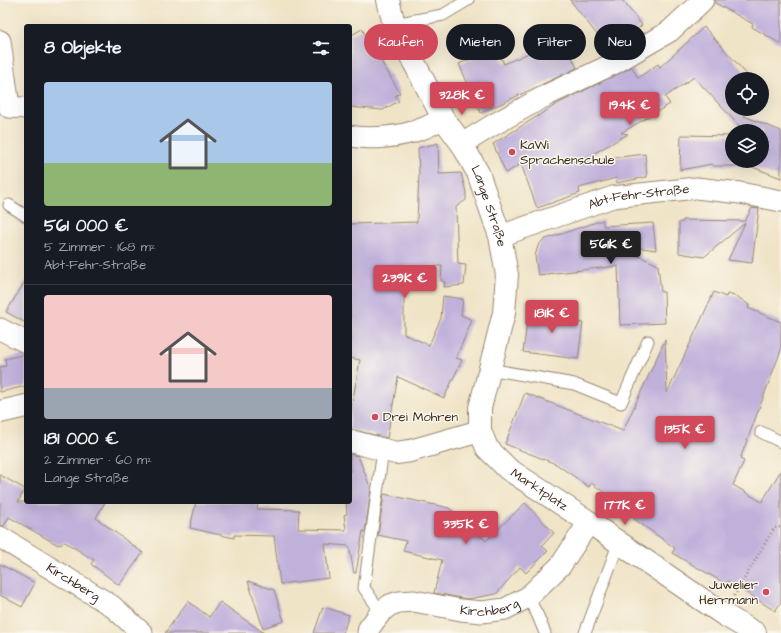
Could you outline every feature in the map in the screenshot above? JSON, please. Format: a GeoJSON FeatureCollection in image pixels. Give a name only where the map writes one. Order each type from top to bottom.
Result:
{"type":"FeatureCollection","features":[{"type":"Feature","properties":{"kind":"street","name":"Lange Straße"},"geometry":{"type":"LineString","coordinates":[[388,0],[394,24]]}},
{"type":"Feature","properties":{"kind":"street"},"geometry":{"type":"LineString","coordinates":[[462,144],[547,95],[615,63],[670,31],[703,0]]}},
{"type":"Feature","properties":{"kind":"street"},"geometry":{"type":"LineString","coordinates":[[0,41],[17,107]]}},
{"type":"Feature","properties":{"kind":"street","name":"Lange Straße"},"geometry":{"type":"LineString","coordinates":[[413,60],[443,118],[462,144],[478,173],[500,236],[506,275],[504,313],[480,408],[480,431]]}},
{"type":"Feature","properties":{"kind":"street"},"geometry":{"type":"LineString","coordinates":[[352,136],[395,136],[421,129],[443,118]]}},
{"type":"Feature","properties":{"kind":"street","name":"Abt-Fehr-Straße"},"geometry":{"type":"LineString","coordinates":[[500,236],[612,197],[696,188],[740,193],[781,201]]}},
{"type":"Feature","properties":{"kind":"street"},"geometry":{"type":"LineString","coordinates":[[0,329],[24,341]]}},
{"type":"Feature","properties":{"kind":"street"},"geometry":{"type":"LineString","coordinates":[[0,412],[24,406]]}},
{"type":"Feature","properties":{"kind":"street"},"geometry":{"type":"LineString","coordinates":[[352,442],[396,453],[410,451],[480,431]]}},
{"type":"Feature","properties":{"kind":"street","name":"Marktplatz"},"geometry":{"type":"LineString","coordinates":[[480,431],[487,448],[508,469],[619,542],[723,614],[755,633]]}},
{"type":"Feature","properties":{"kind":"street","name":"Kirchberg"},"geometry":{"type":"LineString","coordinates":[[368,633],[369,628],[381,612],[390,605],[399,602],[414,601],[461,610],[482,612],[505,609],[528,597],[562,565],[589,522]]}},
{"type":"Feature","properties":{"kind":"street","name":"Kirchberg"},"geometry":{"type":"LineString","coordinates":[[0,536],[112,606],[142,633]]}},
{"type":"Feature","properties":{"kind":"lane"},"geometry":{"type":"LineString","coordinates":[[394,24],[443,15],[468,0]]}},
{"type":"Feature","properties":{"kind":"lane"},"geometry":{"type":"LineString","coordinates":[[9,205],[24,215]]}},
{"type":"Feature","properties":{"kind":"lane"},"geometry":{"type":"LineString","coordinates":[[490,370],[574,384],[621,403],[648,341]]}},
{"type":"Feature","properties":{"kind":"lane"},"geometry":{"type":"LineString","coordinates":[[761,432],[781,442]]}},
{"type":"Feature","properties":{"kind":"lane"},"geometry":{"type":"LineString","coordinates":[[381,612],[364,588],[383,450]]}},
{"type":"Feature","properties":{"kind":"lane"},"geometry":{"type":"LineString","coordinates":[[585,633],[619,542]]}},
{"type":"Feature","properties":{"kind":"lane"},"geometry":{"type":"LineString","coordinates":[[528,597],[545,633]]}},
{"type":"Feature","properties":{"kind":"path"},"geometry":{"type":"LineString","coordinates":[[723,614],[774,528],[781,527]]}},
{"type":"Feature","properties":{"kind":"building"},"geometry":{"type":"Polygon","coordinates":[[[570,0],[622,0],[641,24],[594,24],[594,31],[570,0]]]}},
{"type":"Feature","properties":{"kind":"building"},"geometry":{"type":"Polygon","coordinates":[[[715,0],[781,0],[781,44],[752,27],[753,24],[715,3],[715,0]]]}},
{"type":"Feature","properties":{"kind":"building"},"geometry":{"type":"Polygon","coordinates":[[[704,27],[745,72],[725,72],[725,110],[694,77],[665,97],[670,104],[621,133],[628,134],[579,162],[645,154],[647,177],[617,183],[616,178],[579,188],[580,193],[537,208],[521,164],[506,173],[493,144],[557,104],[632,67],[638,78],[658,64],[660,67],[704,27]]]}},
{"type":"Feature","properties":{"kind":"building"},"geometry":{"type":"Polygon","coordinates":[[[362,29],[364,32],[364,60],[380,60],[400,93],[395,96],[399,101],[383,110],[352,107],[352,35],[362,29]]]}},
{"type":"Feature","properties":{"kind":"building"},"geometry":{"type":"Polygon","coordinates":[[[523,56],[523,60],[573,60],[577,68],[481,113],[459,64],[468,60],[502,60],[504,64],[523,56]]]}},
{"type":"Feature","properties":{"kind":"building"},"geometry":{"type":"Polygon","coordinates":[[[730,116],[744,116],[764,124],[738,124],[730,116]]]}},
{"type":"Feature","properties":{"kind":"building"},"geometry":{"type":"Polygon","coordinates":[[[769,126],[781,131],[781,178],[755,168],[769,168],[769,126]]]}},
{"type":"Feature","properties":{"kind":"building"},"geometry":{"type":"Polygon","coordinates":[[[681,135],[725,136],[725,166],[713,166],[712,164],[680,170],[681,135]]]}},
{"type":"Feature","properties":{"kind":"building"},"geometry":{"type":"Polygon","coordinates":[[[438,143],[439,174],[461,173],[466,192],[466,200],[456,207],[458,264],[466,265],[464,285],[444,287],[445,282],[441,281],[442,266],[404,267],[404,334],[429,345],[441,318],[443,296],[463,299],[461,315],[472,320],[456,358],[462,360],[444,398],[398,377],[387,438],[352,429],[352,404],[360,360],[352,358],[352,224],[417,222],[419,174],[418,148],[438,143]]]}},
{"type":"Feature","properties":{"kind":"building"},"geometry":{"type":"Polygon","coordinates":[[[752,208],[759,209],[752,263],[728,260],[745,223],[704,257],[679,253],[679,222],[683,222],[683,220],[745,221],[752,208]]]}},
{"type":"Feature","properties":{"kind":"building"},"geometry":{"type":"Polygon","coordinates":[[[603,220],[603,226],[653,223],[656,250],[614,244],[658,265],[661,292],[664,292],[665,323],[620,325],[618,266],[538,275],[535,256],[538,246],[543,240],[603,220]]]}},
{"type":"Feature","properties":{"kind":"building"},"geometry":{"type":"Polygon","coordinates":[[[24,283],[24,322],[6,312],[24,283]]]}},
{"type":"Feature","properties":{"kind":"building"},"geometry":{"type":"Polygon","coordinates":[[[714,292],[726,297],[727,294],[738,297],[749,305],[748,308],[781,322],[781,350],[740,459],[744,461],[733,485],[762,502],[781,470],[781,602],[775,611],[728,581],[726,584],[672,553],[675,548],[634,519],[632,512],[591,483],[589,487],[556,464],[505,444],[525,393],[623,431],[665,340],[667,393],[714,292]]]}},
{"type":"Feature","properties":{"kind":"building"},"geometry":{"type":"Polygon","coordinates":[[[529,307],[571,312],[569,322],[583,323],[578,359],[523,352],[529,307]]]}},
{"type":"Feature","properties":{"kind":"building"},"geometry":{"type":"Polygon","coordinates":[[[24,354],[24,386],[0,392],[0,367],[6,366],[5,359],[24,354]]]}},
{"type":"Feature","properties":{"kind":"building"},"geometry":{"type":"Polygon","coordinates":[[[352,454],[358,456],[371,489],[365,532],[363,531],[356,573],[354,573],[349,546],[325,544],[329,578],[280,584],[274,536],[234,535],[234,538],[190,528],[196,504],[258,504],[257,509],[299,510],[298,529],[346,530],[344,515],[347,514],[346,504],[352,504],[352,454]]]}},
{"type":"Feature","properties":{"kind":"building"},"geometry":{"type":"Polygon","coordinates":[[[0,475],[24,488],[18,502],[24,502],[24,504],[104,504],[96,518],[143,553],[119,585],[91,564],[94,560],[65,542],[58,545],[9,517],[4,526],[0,525],[0,475]]]}},
{"type":"Feature","properties":{"kind":"building"},"geometry":{"type":"Polygon","coordinates":[[[384,494],[449,508],[486,541],[525,503],[554,533],[542,546],[548,551],[526,573],[520,567],[496,594],[468,599],[434,593],[442,560],[403,551],[406,541],[378,535],[384,494]]]}},
{"type":"Feature","properties":{"kind":"building"},"geometry":{"type":"Polygon","coordinates":[[[0,564],[35,583],[22,607],[0,595],[0,564]]]}},
{"type":"Feature","properties":{"kind":"building"},"geometry":{"type":"Polygon","coordinates":[[[248,581],[274,590],[284,621],[263,628],[248,581]]]}},
{"type":"Feature","properties":{"kind":"building"},"geometry":{"type":"Polygon","coordinates":[[[188,601],[209,617],[220,602],[264,633],[165,633],[188,601]]]}},
{"type":"Feature","properties":{"kind":"building"},"geometry":{"type":"Polygon","coordinates":[[[323,607],[349,615],[343,633],[314,633],[323,607]]]}},
{"type":"Feature","properties":{"kind":"place","name":"KaWi Sprachenschule"},"geometry":{"type":"Point","coordinates":[512,152]}},
{"type":"Feature","properties":{"kind":"place","name":"Drei Mohren"},"geometry":{"type":"Point","coordinates":[375,417]}},
{"type":"Feature","properties":{"kind":"place","name":"Juwelier Herrmann"},"geometry":{"type":"Point","coordinates":[766,592]}}]}
